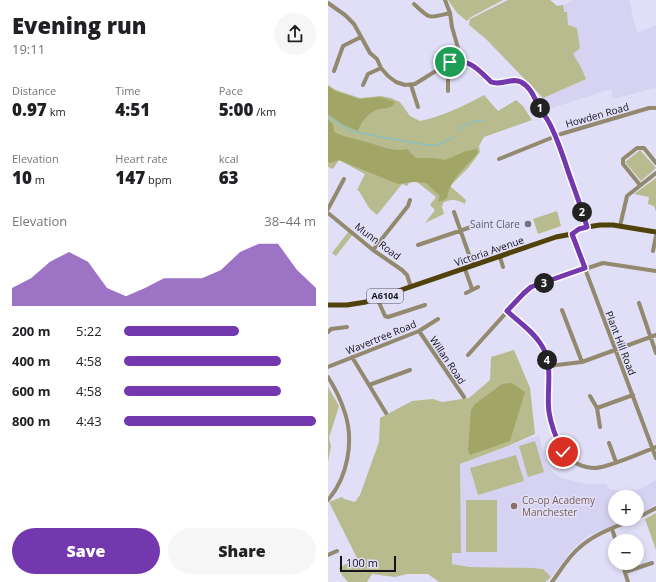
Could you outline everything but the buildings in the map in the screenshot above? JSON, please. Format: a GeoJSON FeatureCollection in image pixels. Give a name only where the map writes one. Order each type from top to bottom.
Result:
{"type":"FeatureCollection","features":[{"type":"Feature","properties":{"kind":"main road","name":"Victoria Avenue"},"geometry":{"type":"LineString","coordinates":[[328,305],[352,305],[377,298],[556,237],[572,234],[579,229],[587,227],[606,225],[620,226],[656,232]]}},
{"type":"Feature","properties":{"kind":"street"},"geometry":{"type":"LineString","coordinates":[[445,0],[450,13],[460,61]]}},
{"type":"Feature","properties":{"kind":"street"},"geometry":{"type":"LineString","coordinates":[[328,3],[349,18],[354,24],[370,53],[377,59],[381,68],[396,82],[411,85],[420,82],[450,62],[460,61],[475,66],[491,82],[502,83],[515,80],[524,83],[533,94],[555,136],[587,227]]}},
{"type":"Feature","properties":{"kind":"street"},"geometry":{"type":"LineString","coordinates":[[413,3],[425,15],[430,17],[450,13]]}},
{"type":"Feature","properties":{"kind":"street"},"geometry":{"type":"LineString","coordinates":[[334,71],[338,66],[344,45],[361,37]]}},
{"type":"Feature","properties":{"kind":"street"},"geometry":{"type":"LineString","coordinates":[[442,67],[448,78],[448,91]]}},
{"type":"Feature","properties":{"kind":"street"},"geometry":{"type":"LineString","coordinates":[[363,85],[363,79],[368,74],[381,68]]}},
{"type":"Feature","properties":{"kind":"street"},"geometry":{"type":"LineString","coordinates":[[411,85],[417,106],[411,107]]}},
{"type":"Feature","properties":{"kind":"street","name":"Howden Road"},"geometry":{"type":"LineString","coordinates":[[498,159],[555,136],[649,108],[656,108]]}},
{"type":"Feature","properties":{"kind":"street"},"geometry":{"type":"LineString","coordinates":[[640,185],[624,164],[624,159],[637,148],[644,148],[656,163]]}},
{"type":"Feature","properties":{"kind":"street"},"geometry":{"type":"LineString","coordinates":[[620,226],[627,196],[656,173]]}},
{"type":"Feature","properties":{"kind":"street"},"geometry":{"type":"LineString","coordinates":[[328,209],[344,179]]}},
{"type":"Feature","properties":{"kind":"street"},"geometry":{"type":"LineString","coordinates":[[373,250],[408,206],[410,200]]}},
{"type":"Feature","properties":{"kind":"street"},"geometry":{"type":"LineString","coordinates":[[454,212],[473,266]]}},
{"type":"Feature","properties":{"kind":"street","name":"Munn Road"},"geometry":{"type":"LineString","coordinates":[[328,213],[373,250],[402,270],[407,275],[411,287]]}},
{"type":"Feature","properties":{"kind":"street"},"geometry":{"type":"LineString","coordinates":[[418,245],[478,225]]}},
{"type":"Feature","properties":{"kind":"street","name":"Plant Hill Road"},"geometry":{"type":"LineString","coordinates":[[572,234],[615,350],[654,448],[656,458]]}},
{"type":"Feature","properties":{"kind":"street"},"geometry":{"type":"LineString","coordinates":[[653,251],[656,236]]}},
{"type":"Feature","properties":{"kind":"street"},"geometry":{"type":"LineString","coordinates":[[500,257],[503,267]]}},
{"type":"Feature","properties":{"kind":"street"},"geometry":{"type":"LineString","coordinates":[[468,355],[507,311],[531,287],[600,263],[609,263],[656,271]]}},
{"type":"Feature","properties":{"kind":"street"},"geometry":{"type":"LineString","coordinates":[[465,269],[472,289]]}},
{"type":"Feature","properties":{"kind":"street"},"geometry":{"type":"LineString","coordinates":[[466,293],[478,287]]}},
{"type":"Feature","properties":{"kind":"street"},"geometry":{"type":"LineString","coordinates":[[377,298],[385,316],[388,317],[425,305]]}},
{"type":"Feature","properties":{"kind":"street"},"geometry":{"type":"LineString","coordinates":[[639,303],[656,353]]}},
{"type":"Feature","properties":{"kind":"street"},"geometry":{"type":"LineString","coordinates":[[562,310],[582,362]]}},
{"type":"Feature","properties":{"kind":"street"},"geometry":{"type":"LineString","coordinates":[[507,311],[542,345],[546,355],[548,366],[549,412],[556,436],[563,452],[583,467],[596,468],[654,448]]}},
{"type":"Feature","properties":{"kind":"street","name":"Wavertree Road"},"geometry":{"type":"LineString","coordinates":[[328,367],[419,331],[438,319]]}},
{"type":"Feature","properties":{"kind":"street"},"geometry":{"type":"LineString","coordinates":[[328,332],[331,329],[347,327]]}},
{"type":"Feature","properties":{"kind":"street","name":"Willan Road"},"geometry":{"type":"LineString","coordinates":[[419,331],[464,397]]}},
{"type":"Feature","properties":{"kind":"street"},"geometry":{"type":"LineString","coordinates":[[548,366],[582,362],[656,335]]}},
{"type":"Feature","properties":{"kind":"street"},"geometry":{"type":"LineString","coordinates":[[352,357],[386,413]]}},
{"type":"Feature","properties":{"kind":"street"},"geometry":{"type":"LineString","coordinates":[[369,385],[410,370]]}},
{"type":"Feature","properties":{"kind":"street"},"geometry":{"type":"LineString","coordinates":[[328,377],[345,411],[349,437],[348,454],[344,469],[337,487],[328,500]]}},
{"type":"Feature","properties":{"kind":"street"},"geometry":{"type":"LineString","coordinates":[[597,408],[633,395]]}},
{"type":"Feature","properties":{"kind":"street"},"geometry":{"type":"LineString","coordinates":[[590,396],[597,408],[600,427]]}},
{"type":"Feature","properties":{"kind":"street"},"geometry":{"type":"LineString","coordinates":[[609,444],[616,462]]}},
{"type":"Feature","properties":{"kind":"street"},"geometry":{"type":"LineString","coordinates":[[644,514],[656,508]]}},
{"type":"Feature","properties":{"kind":"street"},"geometry":{"type":"LineString","coordinates":[[552,582],[578,548],[592,538],[619,526]]}},
{"type":"Feature","properties":{"kind":"street"},"geometry":{"type":"LineString","coordinates":[[612,529],[614,534]]}},
{"type":"Feature","properties":{"kind":"street"},"geometry":{"type":"LineString","coordinates":[[328,554],[337,551]]}},
{"type":"Feature","properties":{"kind":"street"},"geometry":{"type":"LineString","coordinates":[[628,582],[625,572],[652,564]]}},
{"type":"Feature","properties":{"kind":"shaded area"},"geometry":{"type":"Polygon","coordinates":[[[508,0],[550,0],[558,6],[567,4],[573,0],[629,0],[637,33],[656,25],[656,90],[655,88],[613,99],[611,89],[549,109],[543,97],[486,39],[469,24],[470,20],[508,0]]]}},
{"type":"Feature","properties":{"kind":"shaded area","name":"Co-op Academy Manchester"},"geometry":{"type":"Polygon","coordinates":[[[539,435],[545,460],[548,467],[554,473],[560,477],[577,482],[588,484],[606,484],[609,489],[614,490],[608,490],[608,526],[611,526],[588,536],[580,542],[551,577],[543,569],[470,567],[452,564],[452,554],[414,484],[460,464],[539,435]]]}},
{"type":"Feature","properties":{"kind":"shaded area","name":"Co-op Academy Manchester"},"geometry":{"type":"Polygon","coordinates":[[[656,480],[656,503],[644,511],[644,490],[635,490],[640,489],[656,480]]]}},
{"type":"Feature","properties":{"kind":"green space"},"geometry":{"type":"Polygon","coordinates":[[[448,0],[503,0],[471,17],[467,21],[457,13],[448,0]]]}},
{"type":"Feature","properties":{"kind":"green space"},"geometry":{"type":"Polygon","coordinates":[[[508,0],[550,0],[557,6],[563,5],[564,12],[567,12],[568,25],[577,28],[580,48],[573,54],[586,79],[543,98],[486,39],[469,25],[470,19],[508,0]]]}},
{"type":"Feature","properties":{"kind":"green space"},"geometry":{"type":"Polygon","coordinates":[[[328,85],[336,90],[360,98],[381,96],[391,98],[400,102],[410,116],[420,121],[453,110],[484,95],[498,111],[516,100],[523,106],[532,120],[484,137],[479,146],[480,152],[468,168],[450,186],[466,200],[465,204],[454,200],[446,201],[443,203],[442,207],[444,214],[425,223],[435,210],[430,205],[436,197],[412,178],[407,186],[402,184],[377,215],[369,208],[357,190],[365,174],[339,160],[333,169],[328,167],[328,85]]]}},
{"type":"Feature","properties":{"kind":"green space"},"geometry":{"type":"Polygon","coordinates":[[[328,86],[335,91],[359,99],[380,97],[395,102],[390,107],[375,110],[363,120],[358,131],[343,125],[328,114],[328,86]]]}},
{"type":"Feature","properties":{"kind":"green space"},"geometry":{"type":"Polygon","coordinates":[[[328,119],[333,124],[334,132],[338,134],[388,149],[407,149],[416,158],[434,158],[445,160],[466,151],[477,149],[478,153],[455,179],[451,185],[447,198],[442,201],[438,201],[440,196],[426,183],[414,182],[398,184],[339,160],[331,163],[328,162],[328,119]]]}},
{"type":"Feature","properties":{"kind":"green space"},"geometry":{"type":"Polygon","coordinates":[[[640,150],[656,168],[641,181],[625,162],[640,150]]]}},
{"type":"Feature","properties":{"kind":"green space"},"geometry":{"type":"Polygon","coordinates":[[[656,178],[656,211],[654,206],[648,204],[649,197],[634,194],[656,178]]]}},
{"type":"Feature","properties":{"kind":"green space"},"geometry":{"type":"Polygon","coordinates":[[[557,211],[561,226],[538,234],[533,219],[557,211]]]}},
{"type":"Feature","properties":{"kind":"green space"},"geometry":{"type":"Polygon","coordinates":[[[349,231],[353,234],[336,256],[332,253],[349,231]]]}},
{"type":"Feature","properties":{"kind":"green space"},"geometry":{"type":"Polygon","coordinates":[[[514,350],[530,388],[535,434],[460,464],[461,553],[452,553],[452,564],[470,567],[543,569],[551,577],[545,582],[439,582],[428,574],[407,574],[395,577],[372,574],[367,582],[348,582],[341,574],[339,568],[357,558],[329,502],[342,497],[355,502],[360,495],[379,442],[380,418],[412,401],[433,399],[442,402],[469,398],[490,380],[491,357],[514,350]]]}},
{"type":"Feature","properties":{"kind":"green space"},"geometry":{"type":"Polygon","coordinates":[[[512,383],[525,392],[510,441],[470,455],[468,450],[471,410],[475,404],[502,384],[512,383]]]}},
{"type":"Feature","properties":{"kind":"green space"},"geometry":{"type":"Polygon","coordinates":[[[328,387],[339,406],[329,438],[331,446],[328,462],[328,387]]]}},
{"type":"Feature","properties":{"kind":"green space"},"geometry":{"type":"Polygon","coordinates":[[[535,441],[544,472],[528,477],[519,446],[535,441]]]}},
{"type":"Feature","properties":{"kind":"green space"},"geometry":{"type":"Polygon","coordinates":[[[516,455],[524,481],[478,495],[470,468],[516,455]]]}},
{"type":"Feature","properties":{"kind":"green space"},"geometry":{"type":"Polygon","coordinates":[[[466,500],[497,500],[497,552],[466,552],[466,500]]]}},
{"type":"Feature","properties":{"kind":"green space"},"geometry":{"type":"Polygon","coordinates":[[[656,513],[656,550],[645,519],[656,513]]]}},
{"type":"Feature","properties":{"kind":"waterway"},"geometry":{"type":"LineString","coordinates":[[328,116],[351,131],[397,140],[436,145],[454,137]]}},
{"type":"Feature","properties":{"kind":"waterway"},"geometry":{"type":"LineString","coordinates":[[459,131],[461,128],[473,122],[483,120]]}},
{"type":"Feature","properties":{"kind":"place","name":"Saint Clare"},"geometry":{"type":"Point","coordinates":[528,224]}},
{"type":"Feature","properties":{"kind":"place","name":"Co-op Academy Manchester"},"geometry":{"type":"Point","coordinates":[514,506]}},
{"type":"Feature","properties":{"kind":"route"},"geometry":{"type":"LineString","coordinates":[[450,62],[460,61],[471,64],[491,82],[502,83],[515,80],[524,83],[533,94],[540,109],[548,120],[587,227],[579,229],[572,234],[585,268],[531,287],[507,311],[542,345],[546,355],[548,370],[549,412],[556,436],[563,452]]}}]}
